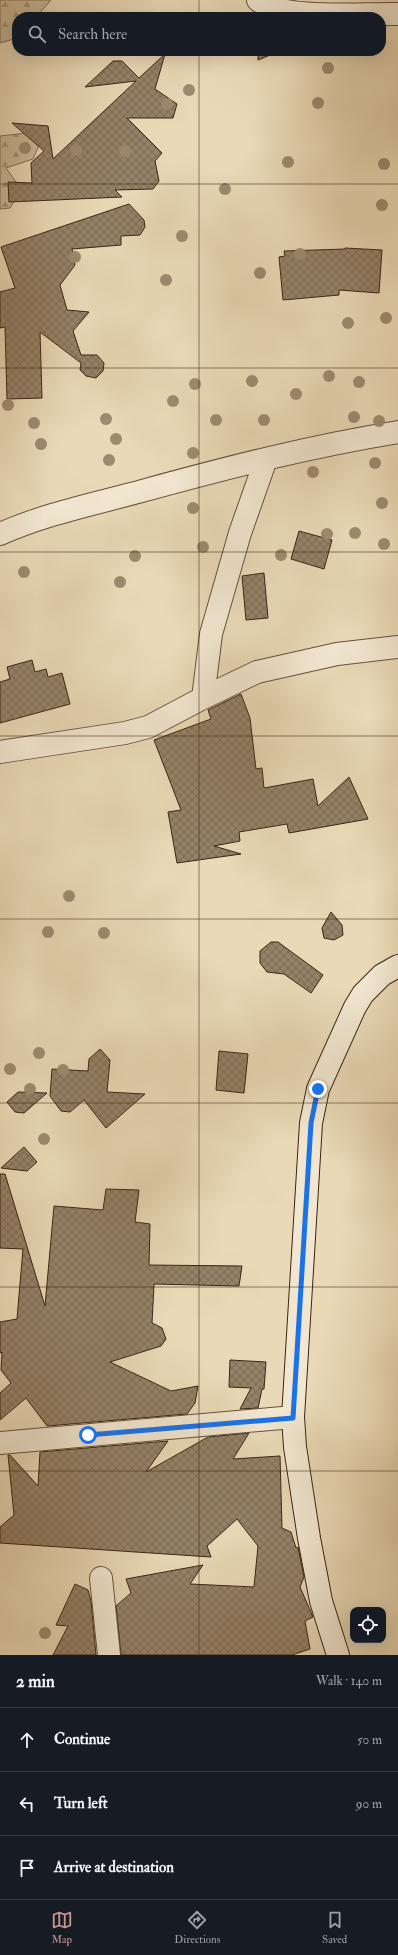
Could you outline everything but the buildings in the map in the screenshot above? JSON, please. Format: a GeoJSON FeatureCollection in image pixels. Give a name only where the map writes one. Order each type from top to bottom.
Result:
{"type":"FeatureCollection","features":[{"type":"Feature","properties":{"kind":"street"},"geometry":{"type":"LineString","coordinates":[[258,0],[266,7],[289,12]]}},
{"type":"Feature","properties":{"kind":"street"},"geometry":{"type":"LineString","coordinates":[[386,14],[398,14]]}},
{"type":"Feature","properties":{"kind":"street"},"geometry":{"type":"LineString","coordinates":[[0,534],[29,522],[266,459],[398,432]]}},
{"type":"Feature","properties":{"kind":"street"},"geometry":{"type":"LineString","coordinates":[[203,698],[211,634],[240,533],[266,459]]}},
{"type":"Feature","properties":{"kind":"street"},"geometry":{"type":"LineString","coordinates":[[0,752],[148,728],[203,698],[257,672],[337,654],[398,647]]}},
{"type":"Feature","properties":{"kind":"street"},"geometry":{"type":"LineString","coordinates":[[338,1655],[321,1601],[308,1538],[295,1447],[293,1418],[311,1123],[318,1089],[354,1007],[363,994],[382,975],[398,966]]}},
{"type":"Feature","properties":{"kind":"street"},"geometry":{"type":"LineString","coordinates":[[0,1443],[293,1418]]}},
{"type":"Feature","properties":{"kind":"street"},"geometry":{"type":"LineString","coordinates":[[101,1578],[110,1655]]}},
{"type":"Feature","properties":{"kind":"green space"},"geometry":{"type":"Polygon","coordinates":[[[0,0],[51,0],[40,12],[12,12],[12,39],[0,43],[0,0]]]}},
{"type":"Feature","properties":{"kind":"green space"},"geometry":{"type":"Polygon","coordinates":[[[45,131],[33,159],[6,168],[21,189],[10,208],[0,209],[0,136],[45,131]]]}},
{"type":"Feature","properties":{"kind":"route"},"geometry":{"type":"LineString","coordinates":[[88,1435],[293,1418],[311,1123],[318,1089]]}}]}
